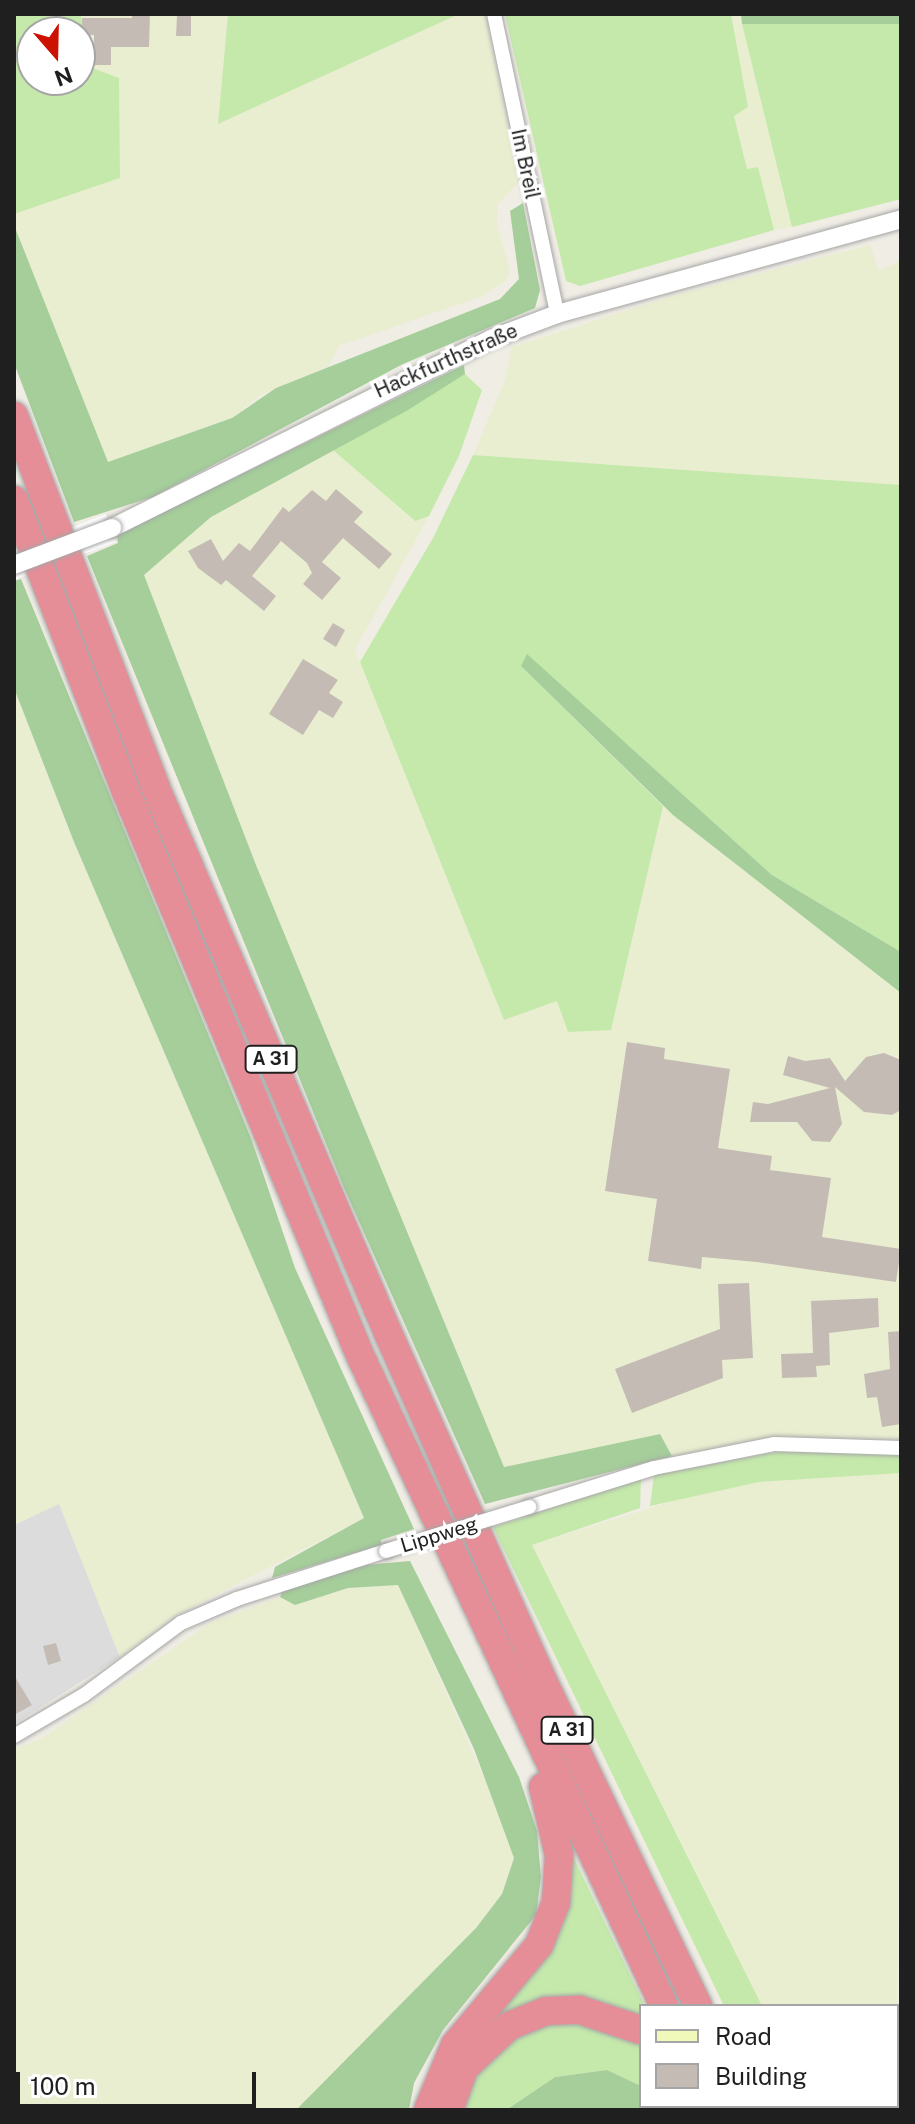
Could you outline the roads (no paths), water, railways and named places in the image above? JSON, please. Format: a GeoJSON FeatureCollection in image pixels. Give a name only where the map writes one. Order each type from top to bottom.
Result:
{"type":"FeatureCollection","features":[{"type":"Feature","properties":{"kind":"highway","name":"A 31"},"geometry":{"type":"LineString","coordinates":[[14,416],[155,786],[376,1305],[541,1677],[697,2004]]}},
{"type":"Feature","properties":{"kind":"highway","name":"A 31"},"geometry":{"type":"LineString","coordinates":[[14,500],[127,794],[348,1325],[539,1747],[663,2004]]}},
{"type":"Feature","properties":{"kind":"highway"},"geometry":{"type":"LineString","coordinates":[[428,2110],[455,2045],[539,1945],[556,1902],[559,1855],[539,1775],[539,1747]]}},
{"type":"Feature","properties":{"kind":"highway"},"geometry":{"type":"LineString","coordinates":[[449,2110],[464,2068],[509,2026],[546,2011],[580,2010],[639,2029]]}},
{"type":"Feature","properties":{"kind":"street","name":"Im Breil"},"geometry":{"type":"LineString","coordinates":[[494,14],[557,314]]}},
{"type":"Feature","properties":{"kind":"street","name":"Hackfurthstraße"},"geometry":{"type":"LineString","coordinates":[[14,565],[112,528],[425,368],[557,314],[901,219]]}},
{"type":"Feature","properties":{"kind":"street","name":"Lippweg"},"geometry":{"type":"LineString","coordinates":[[14,1736],[84,1695],[181,1623],[237,1599],[654,1468],[774,1444],[901,1448]]}}]}
